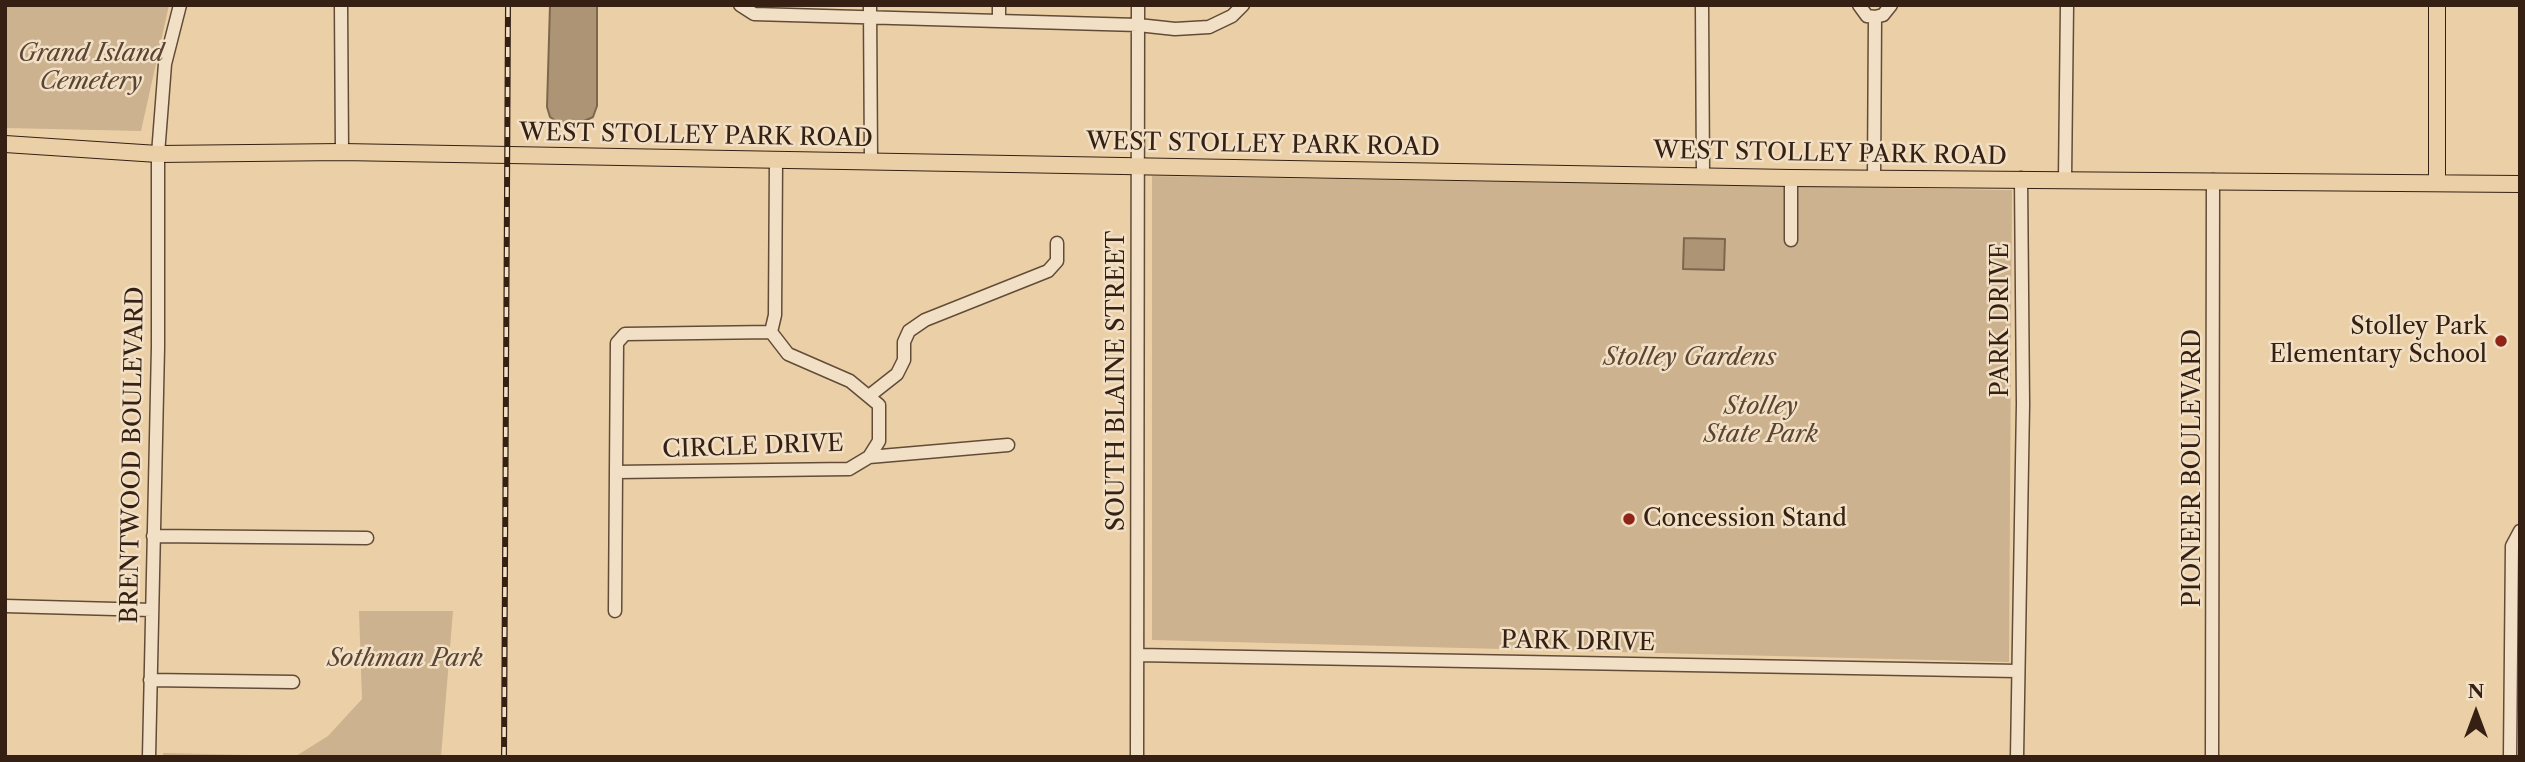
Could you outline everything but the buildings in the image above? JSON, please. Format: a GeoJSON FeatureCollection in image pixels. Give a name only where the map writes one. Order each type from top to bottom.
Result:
{"type":"FeatureCollection","features":[{"type":"Feature","properties":{"kind":"main road"},"geometry":{"type":"LineString","coordinates":[[2437,5],[2437,183]]}},
{"type":"Feature","properties":{"kind":"main road","name":"WEST STOLLEY PARK ROAD"},"geometry":{"type":"LineString","coordinates":[[5,144],[158,154],[342,152],[1791,178],[2520,184]]}},
{"type":"Feature","properties":{"kind":"street","name":"BRENTWOOD BOULEVARD"},"geometry":{"type":"LineString","coordinates":[[149,757],[158,154],[165,64],[180,5]]}},
{"type":"Feature","properties":{"kind":"street"},"geometry":{"type":"LineString","coordinates":[[341,5],[342,152]]}},
{"type":"Feature","properties":{"kind":"street"},"geometry":{"type":"LineString","coordinates":[[740,5],[754,14],[870,10],[1175,29],[1209,27],[1233,16],[1243,5]]}},
{"type":"Feature","properties":{"kind":"street"},"geometry":{"type":"LineString","coordinates":[[999,5],[999,20]]}},
{"type":"Feature","properties":{"kind":"street","name":"SOUTH BLAINE STREET"},"geometry":{"type":"LineString","coordinates":[[1137,757],[1138,5]]}},
{"type":"Feature","properties":{"kind":"street"},"geometry":{"type":"LineString","coordinates":[[1702,5],[1703,176]]}},
{"type":"Feature","properties":{"kind":"street"},"geometry":{"type":"LineString","coordinates":[[1859,5],[1867,16],[1875,17],[1883,15],[1891,5]]}},
{"type":"Feature","properties":{"kind":"street"},"geometry":{"type":"LineString","coordinates":[[2065,179],[2067,5]]}},
{"type":"Feature","properties":{"kind":"street"},"geometry":{"type":"LineString","coordinates":[[870,10],[871,162]]}},
{"type":"Feature","properties":{"kind":"street"},"geometry":{"type":"LineString","coordinates":[[1874,179],[1875,17]]}},
{"type":"Feature","properties":{"kind":"street"},"geometry":{"type":"LineString","coordinates":[[771,332],[775,314],[776,160]]}},
{"type":"Feature","properties":{"kind":"street"},"geometry":{"type":"LineString","coordinates":[[1791,178],[1791,240]]}},
{"type":"Feature","properties":{"kind":"street","name":"PARK DRIVE"},"geometry":{"type":"LineString","coordinates":[[2017,757],[2022,404],[2021,178]]}},
{"type":"Feature","properties":{"kind":"street","name":"PIONEER BOULEVARD"},"geometry":{"type":"LineString","coordinates":[[2212,757],[2213,180]]}},
{"type":"Feature","properties":{"kind":"street"},"geometry":{"type":"LineString","coordinates":[[771,332],[788,354],[850,381],[869,396],[897,374],[904,360],[904,342],[909,331],[925,320],[1048,271],[1057,261],[1057,243]]}},
{"type":"Feature","properties":{"kind":"street"},"geometry":{"type":"LineString","coordinates":[[615,611],[617,343],[625,334],[771,332]]}},
{"type":"Feature","properties":{"kind":"street","name":"CIRCLE DRIVE"},"geometry":{"type":"LineString","coordinates":[[616,471],[849,469],[869,457],[879,441],[879,405],[869,396]]}},
{"type":"Feature","properties":{"kind":"street"},"geometry":{"type":"LineString","coordinates":[[869,457],[1008,445]]}},
{"type":"Feature","properties":{"kind":"street"},"geometry":{"type":"LineString","coordinates":[[2510,757],[2512,546],[2518,534]]}},
{"type":"Feature","properties":{"kind":"street"},"geometry":{"type":"LineString","coordinates":[[153,536],[367,538]]}},
{"type":"Feature","properties":{"kind":"street"},"geometry":{"type":"LineString","coordinates":[[5,606],[152,610]]}},
{"type":"Feature","properties":{"kind":"street","name":"PARK DRIVE"},"geometry":{"type":"LineString","coordinates":[[1138,655],[2017,671]]}},
{"type":"Feature","properties":{"kind":"street"},"geometry":{"type":"LineString","coordinates":[[150,680],[293,682]]}},
{"type":"Feature","properties":{"kind":"green space","name":"Grand Island Cemetery"},"geometry":{"type":"Polygon","coordinates":[[[5,5],[169,5],[141,131],[5,128],[5,5]]]}},
{"type":"Feature","properties":{"kind":"green space","name":"Stolley State Park"},"geometry":{"type":"Polygon","coordinates":[[[1152,176],[2012,190],[2009,662],[1152,640],[1152,176]]]}},
{"type":"Feature","properties":{"kind":"green space","name":"Sothman Park"},"geometry":{"type":"Polygon","coordinates":[[[359,611],[453,611],[441,757],[163,757],[163,753],[296,756],[328,736],[362,699],[359,611]]]}},
{"type":"Feature","properties":{"kind":"shaded area"},"geometry":{"type":"Polygon","coordinates":[[[550,5],[703,5],[597,6],[597,106],[593,117],[573,126],[563,126],[550,117],[547,107],[550,5]]]}},
{"type":"Feature","properties":{"kind":"shaded area"},"geometry":{"type":"Polygon","coordinates":[[[1684,238],[1725,239],[1724,270],[1683,269],[1684,238]]]}},
{"type":"Feature","properties":{"kind":"railway"},"geometry":{"type":"LineString","coordinates":[[504,757],[508,5]]}},
{"type":"Feature","properties":{"kind":"place","name":"Stolley Park Elementary School"},"geometry":{"type":"Point","coordinates":[2501,341]}},
{"type":"Feature","properties":{"kind":"place","name":"Concession Stand"},"geometry":{"type":"Point","coordinates":[1629,519]}},
{"type":"Feature","properties":{"kind":"park label","name":"Stolley Gardens"},"geometry":{"type":"Point","coordinates":[1690,358]}}]}
